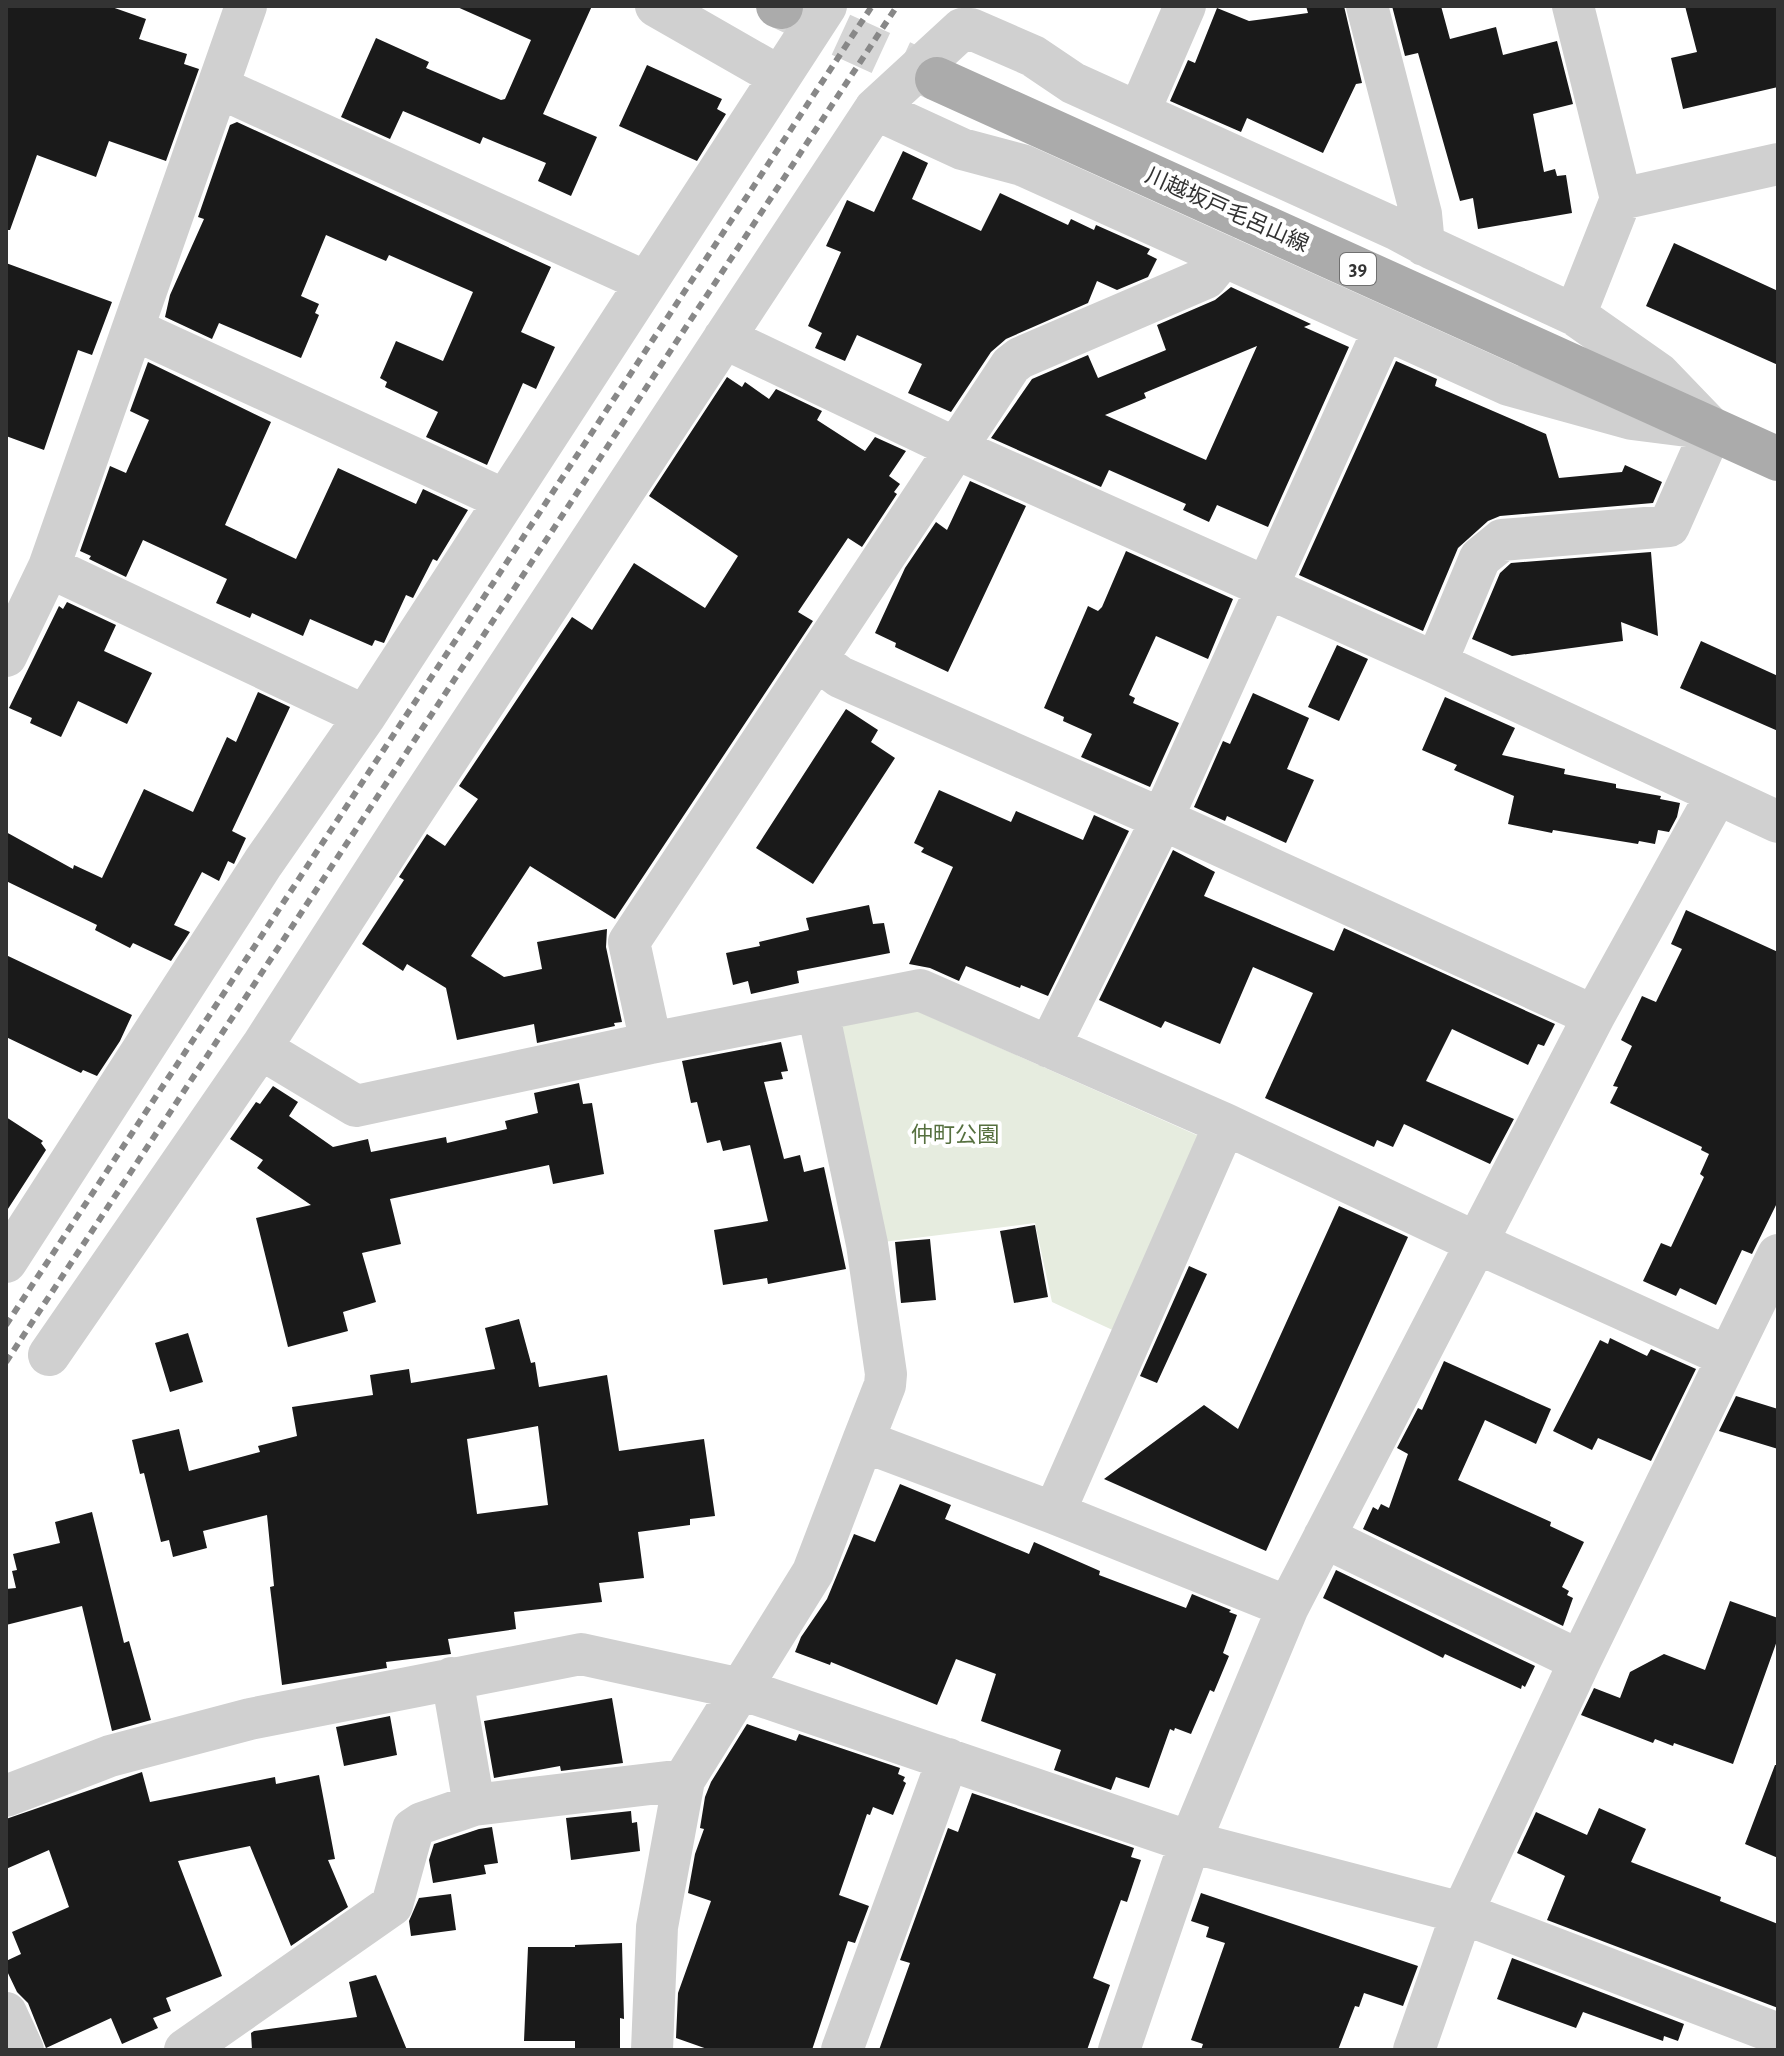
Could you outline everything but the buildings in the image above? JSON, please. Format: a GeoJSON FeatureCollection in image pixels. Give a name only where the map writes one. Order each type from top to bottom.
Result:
{"type":"FeatureCollection","features":[{"type":"Feature","properties":{"kind":"main road","name":"川越坂戸毛呂山線"},"geometry":{"type":"LineString","coordinates":[[937,79],[1778,459]]}},
{"type":"Feature","properties":{"kind":"street"},"geometry":{"type":"LineString","coordinates":[[6,656],[49,567],[246,6]]}},
{"type":"Feature","properties":{"kind":"street"},"geometry":{"type":"LineString","coordinates":[[656,6],[780,77]]}},
{"type":"Feature","properties":{"kind":"street"},"geometry":{"type":"LineString","coordinates":[[6,1262],[263,863],[365,716],[826,6]]}},
{"type":"Feature","properties":{"kind":"street"},"geometry":{"type":"LineString","coordinates":[[1139,112],[1185,6]]}},
{"type":"Feature","properties":{"kind":"street"},"geometry":{"type":"LineString","coordinates":[[1367,6],[1421,214],[1424,245]]}},
{"type":"Feature","properties":{"kind":"street"},"geometry":{"type":"LineString","coordinates":[[1573,6],[1621,199],[1575,315]]}},
{"type":"Feature","properties":{"kind":"street"},"geometry":{"type":"LineString","coordinates":[[49,1355],[262,1046],[418,803],[875,109],[978,18],[1073,83],[1396,229],[1575,315],[1659,374],[1712,429]]}},
{"type":"Feature","properties":{"kind":"street"},"geometry":{"type":"LineString","coordinates":[[218,87],[646,282]]}},
{"type":"Feature","properties":{"kind":"street"},"geometry":{"type":"LineString","coordinates":[[875,109],[962,149],[1022,165],[1509,385],[1632,419],[1712,429]]}},
{"type":"Feature","properties":{"kind":"street"},"geometry":{"type":"LineString","coordinates":[[1621,199],[1778,164]]}},
{"type":"Feature","properties":{"kind":"street"},"geometry":{"type":"LineString","coordinates":[[651,1043],[629,942],[1011,365],[1020,358],[1206,278],[1224,256]]}},
{"type":"Feature","properties":{"kind":"street"},"geometry":{"type":"LineString","coordinates":[[133,329],[505,500]]}},
{"type":"Feature","properties":{"kind":"street"},"geometry":{"type":"LineString","coordinates":[[1049,1047],[1162,819],[1384,329]]}},
{"type":"Feature","properties":{"kind":"street"},"geometry":{"type":"LineString","coordinates":[[724,338],[957,449],[1436,663],[1778,822]]}},
{"type":"Feature","properties":{"kind":"street"},"geometry":{"type":"LineString","coordinates":[[1436,663],[1480,558],[1502,540],[1669,526],[1712,429]]}},
{"type":"Feature","properties":{"kind":"street"},"geometry":{"type":"LineString","coordinates":[[49,567],[365,716]]}},
{"type":"Feature","properties":{"kind":"street"},"geometry":{"type":"LineString","coordinates":[[816,659],[840,677],[1162,819],[1594,1016]]}},
{"type":"Feature","properties":{"kind":"street"},"geometry":{"type":"LineString","coordinates":[[1119,2050],[1190,1842],[1288,1607],[1594,1016],[1717,794]]}},
{"type":"Feature","properties":{"kind":"street"},"geometry":{"type":"LineString","coordinates":[[262,1046],[356,1106],[920,990],[1225,1124],[1728,1357]]}},
{"type":"Feature","properties":{"kind":"street"},"geometry":{"type":"LineString","coordinates":[[652,2050],[657,1927],[684,1780],[813,1572],[885,1385],[867,1244],[818,1011]]}},
{"type":"Feature","properties":{"kind":"street"},"geometry":{"type":"LineString","coordinates":[[1054,1513],[1225,1124]]}},
{"type":"Feature","properties":{"kind":"street"},"geometry":{"type":"LineString","coordinates":[[1414,2050],[1462,1913],[1580,1661],[1778,1255]]}},
{"type":"Feature","properties":{"kind":"street"},"geometry":{"type":"LineString","coordinates":[[863,1441],[1054,1513],[1288,1607]]}},
{"type":"Feature","properties":{"kind":"street"},"geometry":{"type":"LineString","coordinates":[[1324,1537],[1580,1661]]}},
{"type":"Feature","properties":{"kind":"street"},"geometry":{"type":"LineString","coordinates":[[6,1796],[110,1756],[250,1719],[581,1654],[741,1689],[1190,1842],[1462,1913],[1778,2034]]}},
{"type":"Feature","properties":{"kind":"street"},"geometry":{"type":"LineString","coordinates":[[452,1678],[474,1805]]}},
{"type":"Feature","properties":{"kind":"street"},"geometry":{"type":"LineString","coordinates":[[842,2050],[948,1759]]}},
{"type":"Feature","properties":{"kind":"street"},"geometry":{"type":"LineString","coordinates":[[185,2050],[392,1905],[413,1829],[422,1823],[474,1805],[684,1780]]}},
{"type":"Feature","properties":{"kind":"street"},"geometry":{"type":"LineString","coordinates":[[6,2013],[23,2050]]}},
{"type":"Feature","properties":{"kind":"green space","name":"仲町公園"},"geometry":{"type":"Polygon","coordinates":[[[917,1011],[1201,1137],[1119,1333],[1052,1302],[1035,1223],[875,1243],[839,1024],[917,1011]]]}},
{"type":"Feature","properties":{"kind":"tunnel"},"geometry":{"type":"LineString","coordinates":[[781,7],[937,79]]}},
{"type":"Feature","properties":{"kind":"railway"},"geometry":{"type":"LineString","coordinates":[[6,1325],[872,6]]}},
{"type":"Feature","properties":{"kind":"railway"},"geometry":{"type":"LineString","coordinates":[[6,1362],[897,6]]}}]}
